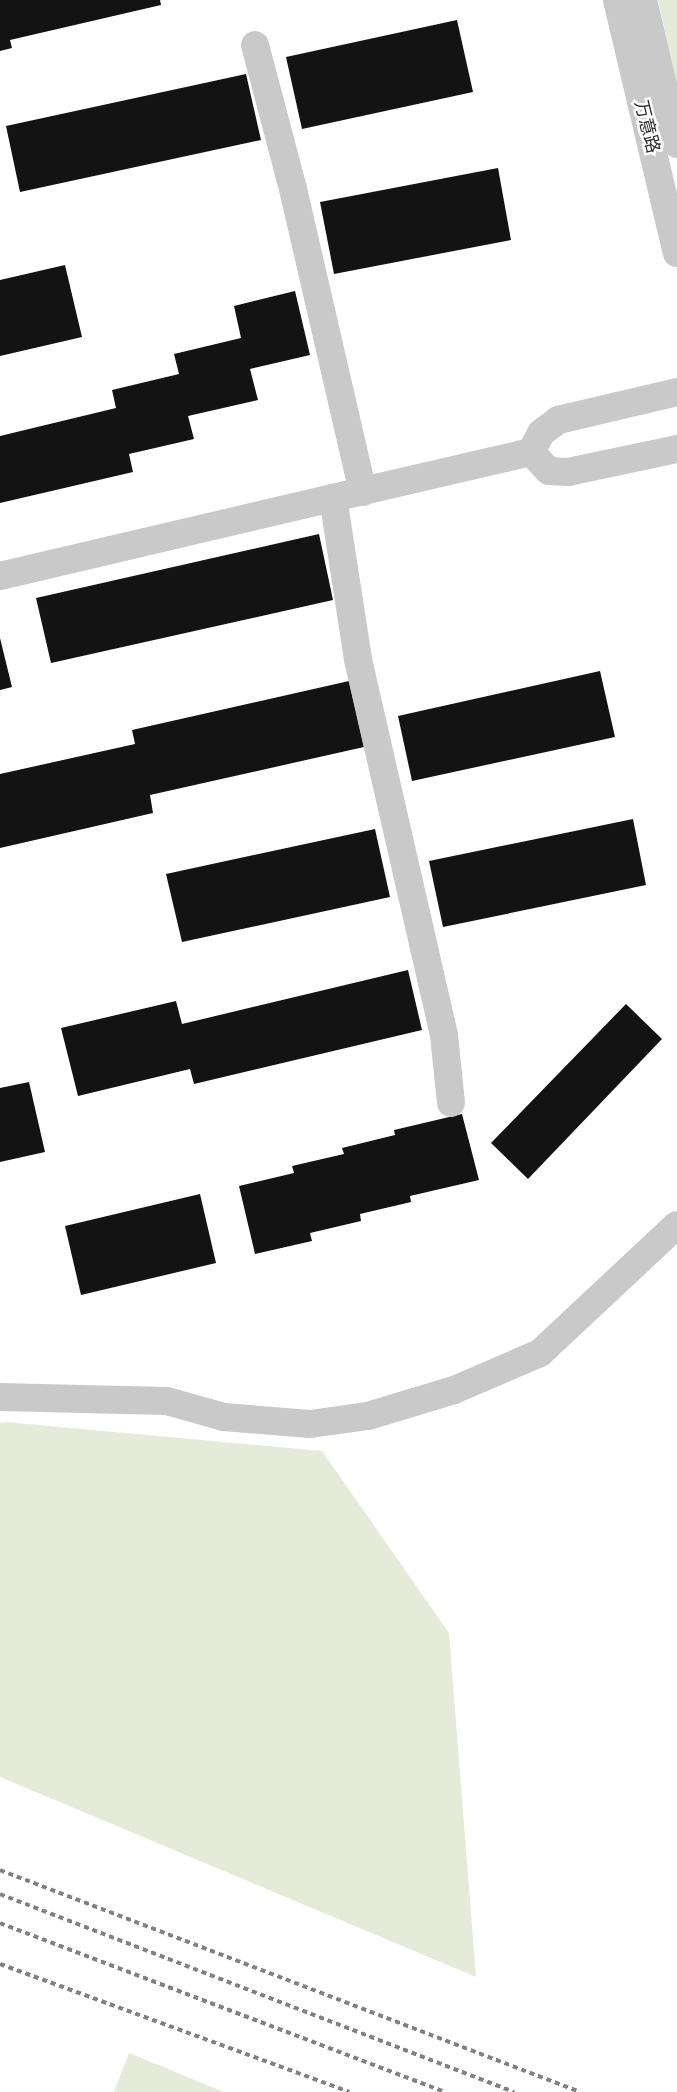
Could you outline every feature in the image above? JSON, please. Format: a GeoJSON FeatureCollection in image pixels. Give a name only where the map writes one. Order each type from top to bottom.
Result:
{"type":"FeatureCollection","features":[{"type":"Feature","properties":{"kind":"street","name":"万意路"},"geometry":{"type":"LineString","coordinates":[[617,0],[677,253]]}},
{"type":"Feature","properties":{"kind":"street","name":"万意路"},"geometry":{"type":"LineString","coordinates":[[643,0],[677,144]]}},
{"type":"Feature","properties":{"kind":"street"},"geometry":{"type":"LineString","coordinates":[[255,45],[293,189],[363,492]]}},
{"type":"Feature","properties":{"kind":"street"},"geometry":{"type":"LineString","coordinates":[[0,576],[531,452],[541,433],[558,420],[677,392]]}},
{"type":"Feature","properties":{"kind":"street"},"geometry":{"type":"LineString","coordinates":[[531,452],[549,471],[568,472],[677,449]]}},
{"type":"Feature","properties":{"kind":"street"},"geometry":{"type":"LineString","coordinates":[[333,498],[358,659],[444,1035],[451,1103]]}},
{"type":"Feature","properties":{"kind":"street"},"geometry":{"type":"LineString","coordinates":[[0,1397],[167,1401],[224,1417],[310,1424],[368,1416],[454,1390],[540,1353],[677,1225]]}},
{"type":"Feature","properties":{"kind":"green space"},"geometry":{"type":"Polygon","coordinates":[[[658,0],[677,0],[677,84],[658,0]]]}},
{"type":"Feature","properties":{"kind":"green space"},"geometry":{"type":"Polygon","coordinates":[[[6,1422],[322,1451],[449,1633],[476,1977],[0,1777],[0,1423],[6,1422]]]}},
{"type":"Feature","properties":{"kind":"green space"},"geometry":{"type":"Polygon","coordinates":[[[129,2053],[224,2092],[114,2092],[129,2053]]]}},
{"type":"Feature","properties":{"kind":"building"},"geometry":{"type":"Polygon","coordinates":[[[0,0],[160,0],[161,5],[10,40],[12,48],[0,51],[0,0]]]}},
{"type":"Feature","properties":{"kind":"building"},"geometry":{"type":"Polygon","coordinates":[[[457,20],[473,92],[302,129],[286,57],[457,20]]]}},
{"type":"Feature","properties":{"kind":"building"},"geometry":{"type":"Polygon","coordinates":[[[246,74],[261,140],[20,192],[6,126],[246,74]]]}},
{"type":"Feature","properties":{"kind":"building"},"geometry":{"type":"Polygon","coordinates":[[[498,168],[511,240],[334,274],[320,202],[498,168]]]}},
{"type":"Feature","properties":{"kind":"building"},"geometry":{"type":"Polygon","coordinates":[[[65,265],[82,337],[0,356],[0,280],[65,265]]]}},
{"type":"Feature","properties":{"kind":"building"},"geometry":{"type":"Polygon","coordinates":[[[295,291],[310,355],[250,369],[258,400],[188,416],[194,439],[129,454],[133,472],[0,503],[0,436],[116,408],[112,390],[179,374],[174,354],[241,338],[234,306],[295,291]]]}},
{"type":"Feature","properties":{"kind":"building"},"geometry":{"type":"Polygon","coordinates":[[[319,534],[333,600],[51,663],[36,598],[319,534]]]}},
{"type":"Feature","properties":{"kind":"building"},"geometry":{"type":"Polygon","coordinates":[[[0,638],[12,687],[0,690],[0,638]]]}},
{"type":"Feature","properties":{"kind":"building"},"geometry":{"type":"Polygon","coordinates":[[[600,671],[615,737],[412,781],[398,716],[600,671]]]}},
{"type":"Feature","properties":{"kind":"building"},"geometry":{"type":"Polygon","coordinates":[[[349,681],[364,747],[150,795],[153,813],[0,848],[0,774],[135,744],[132,730],[349,681]]]}},
{"type":"Feature","properties":{"kind":"building"},"geometry":{"type":"Polygon","coordinates":[[[633,819],[646,885],[443,927],[429,861],[633,819]]]}},
{"type":"Feature","properties":{"kind":"building"},"geometry":{"type":"Polygon","coordinates":[[[375,829],[390,897],[182,942],[166,874],[375,829]]]}},
{"type":"Feature","properties":{"kind":"building"},"geometry":{"type":"Polygon","coordinates":[[[408,970],[422,1030],[194,1084],[190,1069],[78,1096],[61,1028],[176,1001],[182,1024],[408,970]]]}},
{"type":"Feature","properties":{"kind":"building"},"geometry":{"type":"Polygon","coordinates":[[[626,1004],[662,1039],[528,1179],[491,1143],[626,1004]]]}},
{"type":"Feature","properties":{"kind":"building"},"geometry":{"type":"Polygon","coordinates":[[[29,1082],[45,1152],[0,1162],[0,1088],[29,1082]]]}},
{"type":"Feature","properties":{"kind":"building"},"geometry":{"type":"Polygon","coordinates":[[[462,1114],[479,1180],[410,1196],[411,1202],[360,1214],[361,1221],[310,1233],[312,1241],[255,1254],[239,1186],[294,1173],[292,1166],[344,1154],[342,1148],[395,1135],[394,1130],[462,1114]]]}},
{"type":"Feature","properties":{"kind":"building"},"geometry":{"type":"Polygon","coordinates":[[[200,1194],[216,1263],[81,1295],[65,1226],[200,1194]]]}},
{"type":"Feature","properties":{"kind":"railway"},"geometry":{"type":"LineString","coordinates":[[0,1870],[580,2092]]}},
{"type":"Feature","properties":{"kind":"railway"},"geometry":{"type":"LineString","coordinates":[[0,1894],[514,2092]]}},
{"type":"Feature","properties":{"kind":"railway"},"geometry":{"type":"LineString","coordinates":[[0,1923],[444,2092]]}},
{"type":"Feature","properties":{"kind":"railway"},"geometry":{"type":"LineString","coordinates":[[0,1964],[349,2092]]}}]}
